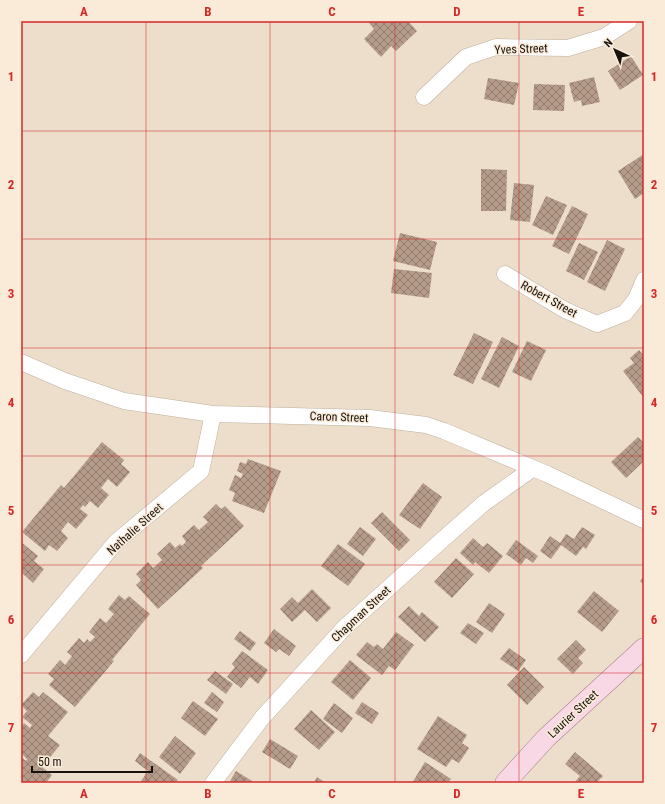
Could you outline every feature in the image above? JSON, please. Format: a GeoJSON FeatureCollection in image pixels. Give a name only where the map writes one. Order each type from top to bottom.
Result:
{"type":"FeatureCollection","features":[{"type":"Feature","properties":{"kind":"main road","name":"Laurier Street"},"geometry":{"type":"LineString","coordinates":[[505,783],[546,738],[644,648]]}},
{"type":"Feature","properties":{"kind":"street","name":"Yves Street"},"geometry":{"type":"LineString","coordinates":[[424,97],[466,57],[496,47],[568,48],[604,37],[629,21]]}},
{"type":"Feature","properties":{"kind":"street","name":"Robert Street"},"geometry":{"type":"LineString","coordinates":[[505,274],[564,310],[597,324],[625,313],[636,299],[644,280]]}},
{"type":"Feature","properties":{"kind":"street","name":"Caron Street"},"geometry":{"type":"LineString","coordinates":[[21,362],[66,381],[124,401],[213,414],[370,418],[417,424],[444,431],[554,477],[644,520]]}},
{"type":"Feature","properties":{"kind":"street","name":"Nathalie Street"},"geometry":{"type":"LineString","coordinates":[[21,655],[116,542],[201,471],[213,414]]}},
{"type":"Feature","properties":{"kind":"street","name":"Chapman Street"},"geometry":{"type":"LineString","coordinates":[[213,783],[262,718],[345,627],[484,503],[532,469]]}},
{"type":"Feature","properties":{"kind":"building"},"geometry":{"type":"Polygon","coordinates":[[[370,21],[408,21],[417,31],[396,51],[391,46],[381,57],[364,39],[374,29],[369,23],[370,21]]]}},
{"type":"Feature","properties":{"kind":"building"},"geometry":{"type":"Polygon","coordinates":[[[631,56],[643,75],[620,90],[608,71],[631,56]]]}},
{"type":"Feature","properties":{"kind":"building"},"geometry":{"type":"Polygon","coordinates":[[[594,77],[600,102],[582,106],[581,100],[574,102],[569,83],[594,77]]]}},
{"type":"Feature","properties":{"kind":"building"},"geometry":{"type":"Polygon","coordinates":[[[488,78],[519,83],[514,105],[484,99],[488,78]]]}},
{"type":"Feature","properties":{"kind":"building"},"geometry":{"type":"Polygon","coordinates":[[[534,84],[565,85],[564,111],[533,110],[534,84]]]}},
{"type":"Feature","properties":{"kind":"building"},"geometry":{"type":"Polygon","coordinates":[[[644,154],[644,193],[635,199],[618,171],[644,154]]]}},
{"type":"Feature","properties":{"kind":"building"},"geometry":{"type":"Polygon","coordinates":[[[481,169],[507,170],[506,211],[481,211],[481,169]]]}},
{"type":"Feature","properties":{"kind":"building"},"geometry":{"type":"Polygon","coordinates":[[[514,183],[534,185],[530,222],[510,220],[514,183]]]}},
{"type":"Feature","properties":{"kind":"building"},"geometry":{"type":"Polygon","coordinates":[[[546,196],[567,205],[553,235],[532,225],[546,196]]]}},
{"type":"Feature","properties":{"kind":"building"},"geometry":{"type":"Polygon","coordinates":[[[572,206],[588,214],[569,254],[552,246],[572,206]]]}},
{"type":"Feature","properties":{"kind":"building"},"geometry":{"type":"Polygon","coordinates":[[[400,233],[437,242],[430,270],[393,261],[400,233]]]}},
{"type":"Feature","properties":{"kind":"building"},"geometry":{"type":"Polygon","coordinates":[[[607,240],[625,249],[605,291],[587,282],[607,240]]]}},
{"type":"Feature","properties":{"kind":"building"},"geometry":{"type":"Polygon","coordinates":[[[579,243],[598,252],[584,280],[566,271],[579,243]]]}},
{"type":"Feature","properties":{"kind":"building"},"geometry":{"type":"Polygon","coordinates":[[[394,269],[432,273],[429,298],[391,293],[394,269]]]}},
{"type":"Feature","properties":{"kind":"building"},"geometry":{"type":"Polygon","coordinates":[[[474,333],[493,342],[473,384],[453,375],[474,333]]]}},
{"type":"Feature","properties":{"kind":"building"},"geometry":{"type":"Polygon","coordinates":[[[502,337],[519,346],[499,388],[481,379],[502,337]]]}},
{"type":"Feature","properties":{"kind":"building"},"geometry":{"type":"Polygon","coordinates":[[[527,341],[546,350],[531,381],[512,372],[527,341]]]}},
{"type":"Feature","properties":{"kind":"building"},"geometry":{"type":"Polygon","coordinates":[[[639,350],[644,356],[644,398],[623,371],[634,363],[630,358],[639,350]]]}},
{"type":"Feature","properties":{"kind":"building"},"geometry":{"type":"Polygon","coordinates":[[[638,437],[644,443],[644,461],[626,478],[611,462],[638,437]]]}},
{"type":"Feature","properties":{"kind":"building"},"geometry":{"type":"Polygon","coordinates":[[[102,442],[124,460],[121,464],[130,472],[117,487],[108,479],[101,488],[109,495],[98,508],[90,501],[85,507],[83,505],[80,509],[88,515],[76,529],[68,522],[61,531],[68,538],[57,551],[49,545],[45,551],[22,532],[61,485],[64,488],[102,442]]]}},
{"type":"Feature","properties":{"kind":"building"},"geometry":{"type":"Polygon","coordinates":[[[248,459],[281,471],[264,513],[232,501],[235,493],[229,490],[235,475],[241,478],[243,474],[237,471],[240,462],[246,464],[248,459]]]}},
{"type":"Feature","properties":{"kind":"building"},"geometry":{"type":"Polygon","coordinates":[[[423,483],[442,497],[420,529],[399,515],[423,483]]]}},
{"type":"Feature","properties":{"kind":"building"},"geometry":{"type":"Polygon","coordinates":[[[216,504],[221,509],[225,506],[244,526],[201,566],[203,568],[158,609],[136,585],[141,580],[136,574],[148,562],[153,568],[162,560],[157,554],[170,542],[175,548],[180,544],[182,546],[186,542],[182,536],[194,525],[199,530],[208,522],[203,517],[216,504]]]}},
{"type":"Feature","properties":{"kind":"building"},"geometry":{"type":"Polygon","coordinates":[[[382,512],[410,540],[399,551],[371,523],[382,512]]]}},
{"type":"Feature","properties":{"kind":"building"},"geometry":{"type":"Polygon","coordinates":[[[360,527],[376,539],[363,556],[347,544],[360,527]]]}},
{"type":"Feature","properties":{"kind":"building"},"geometry":{"type":"Polygon","coordinates":[[[582,527],[595,535],[586,549],[583,547],[576,556],[561,545],[551,559],[540,551],[550,536],[560,543],[566,534],[574,539],[582,527]]]}},
{"type":"Feature","properties":{"kind":"building"},"geometry":{"type":"Polygon","coordinates":[[[473,538],[483,547],[487,543],[503,556],[489,573],[475,562],[473,565],[460,553],[473,538]]]}},
{"type":"Feature","properties":{"kind":"building"},"geometry":{"type":"Polygon","coordinates":[[[516,540],[538,556],[533,563],[526,558],[521,565],[506,554],[516,540]]]}},
{"type":"Feature","properties":{"kind":"building"},"geometry":{"type":"Polygon","coordinates":[[[21,542],[38,556],[34,561],[44,569],[33,583],[23,574],[21,576],[21,542]]]}},
{"type":"Feature","properties":{"kind":"building"},"geometry":{"type":"Polygon","coordinates":[[[338,544],[365,564],[348,586],[321,566],[338,544]]]}},
{"type":"Feature","properties":{"kind":"building"},"geometry":{"type":"Polygon","coordinates":[[[456,558],[474,574],[452,598],[434,582],[456,558]]]}},
{"type":"Feature","properties":{"kind":"building"},"geometry":{"type":"Polygon","coordinates":[[[644,576],[644,585],[640,581],[644,576]]]}},
{"type":"Feature","properties":{"kind":"building"},"geometry":{"type":"Polygon","coordinates":[[[312,589],[331,608],[317,622],[305,610],[292,622],[280,609],[292,597],[298,603],[312,589]]]}},
{"type":"Feature","properties":{"kind":"building"},"geometry":{"type":"Polygon","coordinates":[[[594,591],[619,611],[602,632],[577,612],[594,591]]]}},
{"type":"Feature","properties":{"kind":"building"},"geometry":{"type":"Polygon","coordinates":[[[119,595],[125,600],[129,596],[150,614],[112,660],[114,661],[75,707],[49,685],[54,679],[48,674],[60,660],[65,665],[72,656],[67,652],[79,638],[84,643],[87,639],[90,642],[95,637],[89,632],[100,618],[106,623],[114,614],[108,609],[119,595]]]}},
{"type":"Feature","properties":{"kind":"building"},"geometry":{"type":"Polygon","coordinates":[[[489,603],[505,614],[492,633],[476,622],[489,603]]]}},
{"type":"Feature","properties":{"kind":"building"},"geometry":{"type":"Polygon","coordinates":[[[409,606],[419,616],[422,612],[439,627],[425,642],[398,617],[409,606]]]}},
{"type":"Feature","properties":{"kind":"building"},"geometry":{"type":"Polygon","coordinates":[[[468,623],[484,633],[476,644],[460,633],[468,623]]]}},
{"type":"Feature","properties":{"kind":"building"},"geometry":{"type":"Polygon","coordinates":[[[274,629],[296,646],[289,656],[279,649],[276,652],[264,643],[274,629]]]}},
{"type":"Feature","properties":{"kind":"building"},"geometry":{"type":"Polygon","coordinates":[[[240,631],[256,643],[250,651],[234,639],[240,631]]]}},
{"type":"Feature","properties":{"kind":"building"},"geometry":{"type":"Polygon","coordinates":[[[396,632],[414,645],[395,670],[389,666],[382,675],[356,655],[367,642],[374,647],[377,644],[383,649],[396,632]]]}},
{"type":"Feature","properties":{"kind":"building"},"geometry":{"type":"Polygon","coordinates":[[[576,640],[586,650],[578,658],[583,663],[573,674],[557,659],[576,640]]]}},
{"type":"Feature","properties":{"kind":"building"},"geometry":{"type":"Polygon","coordinates":[[[509,648],[526,660],[518,671],[500,659],[509,648]]]}},
{"type":"Feature","properties":{"kind":"building"},"geometry":{"type":"Polygon","coordinates":[[[242,651],[268,670],[258,684],[250,677],[241,688],[227,677],[235,667],[232,664],[242,651]]]}},
{"type":"Feature","properties":{"kind":"building"},"geometry":{"type":"Polygon","coordinates":[[[350,660],[371,678],[353,700],[331,682],[350,660]]]}},
{"type":"Feature","properties":{"kind":"building"},"geometry":{"type":"Polygon","coordinates":[[[524,667],[544,687],[527,705],[507,685],[524,667]]]}},
{"type":"Feature","properties":{"kind":"building"},"geometry":{"type":"Polygon","coordinates":[[[215,671],[233,684],[226,694],[207,680],[215,671]]]}},
{"type":"Feature","properties":{"kind":"building"},"geometry":{"type":"Polygon","coordinates":[[[33,692],[39,697],[43,692],[68,712],[48,736],[60,745],[42,767],[52,775],[46,783],[21,783],[21,757],[26,761],[27,759],[21,753],[21,727],[24,723],[30,728],[32,725],[22,717],[27,711],[21,705],[33,692]]]}},
{"type":"Feature","properties":{"kind":"building"},"geometry":{"type":"Polygon","coordinates":[[[212,692],[224,702],[217,712],[204,703],[212,692]]]}},
{"type":"Feature","properties":{"kind":"building"},"geometry":{"type":"Polygon","coordinates":[[[193,701],[218,719],[205,736],[181,718],[193,701]]]}},
{"type":"Feature","properties":{"kind":"building"},"geometry":{"type":"Polygon","coordinates":[[[362,702],[379,713],[372,724],[355,713],[362,702]]]}},
{"type":"Feature","properties":{"kind":"building"},"geometry":{"type":"Polygon","coordinates":[[[334,703],[353,718],[342,733],[323,719],[334,703]]]}},
{"type":"Feature","properties":{"kind":"building"},"geometry":{"type":"Polygon","coordinates":[[[311,710],[335,732],[319,750],[294,729],[311,710]]]}},
{"type":"Feature","properties":{"kind":"building"},"geometry":{"type":"Polygon","coordinates":[[[438,716],[467,735],[462,743],[469,748],[459,763],[452,759],[446,767],[417,749],[438,716]]]}},
{"type":"Feature","properties":{"kind":"building"},"geometry":{"type":"Polygon","coordinates":[[[175,736],[196,753],[180,774],[159,757],[175,736]]]}},
{"type":"Feature","properties":{"kind":"building"},"geometry":{"type":"Polygon","coordinates":[[[270,739],[298,756],[290,769],[262,752],[270,739]]]}},
{"type":"Feature","properties":{"kind":"building"},"geometry":{"type":"Polygon","coordinates":[[[575,752],[603,776],[596,783],[574,783],[580,776],[565,764],[575,752]]]}},
{"type":"Feature","properties":{"kind":"building"},"geometry":{"type":"Polygon","coordinates":[[[140,753],[178,780],[175,783],[144,783],[141,781],[148,771],[135,761],[140,753]]]}},
{"type":"Feature","properties":{"kind":"building"},"geometry":{"type":"Polygon","coordinates":[[[425,762],[451,779],[448,783],[412,783],[425,762]]]}},
{"type":"Feature","properties":{"kind":"building"},"geometry":{"type":"Polygon","coordinates":[[[236,771],[252,781],[251,783],[229,783],[236,771]]]}},
{"type":"Feature","properties":{"kind":"building"},"geometry":{"type":"Polygon","coordinates":[[[317,777],[326,783],[314,783],[317,777]]]}}]}
